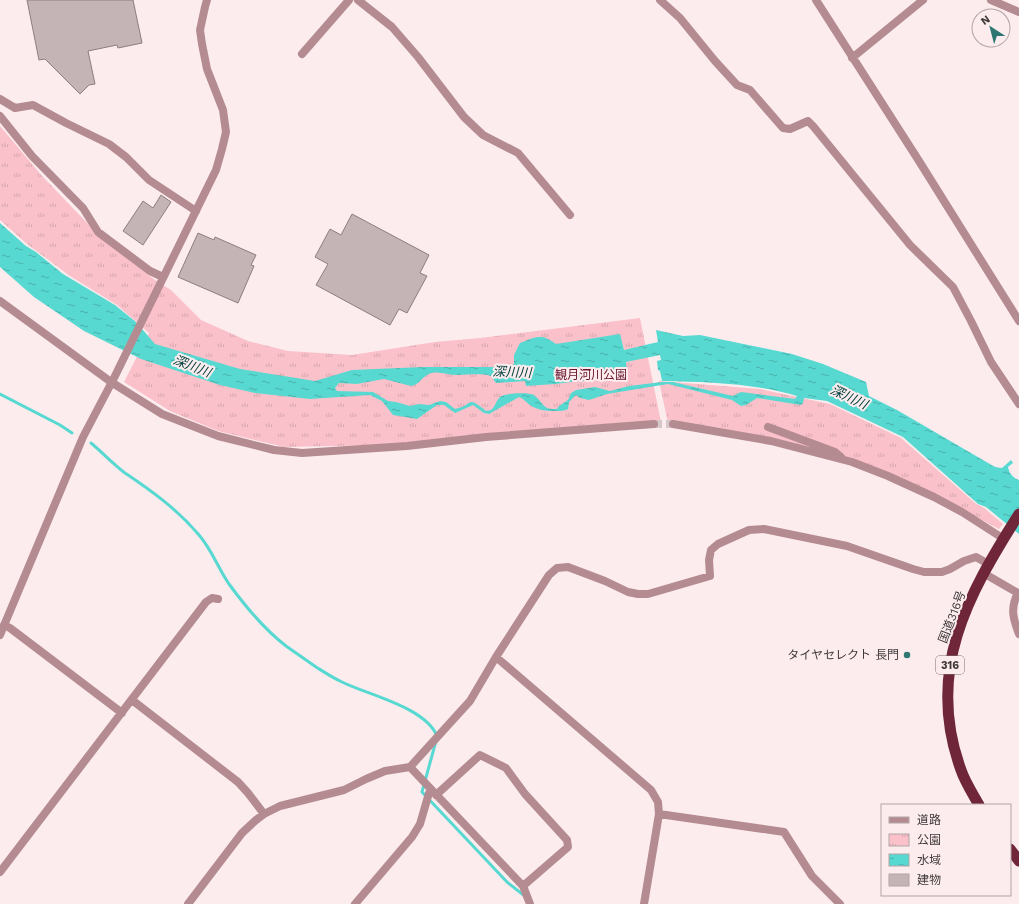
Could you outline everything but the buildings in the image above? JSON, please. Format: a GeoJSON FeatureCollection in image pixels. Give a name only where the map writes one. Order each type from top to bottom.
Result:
{"type":"FeatureCollection","features":[{"type":"Feature","properties":{"kind":"highway","name":"国道316号"},"geometry":{"type":"LineString","coordinates":[[978,804],[961,771],[949,724],[947,702],[948,675],[951,654],[969,603],[1019,514]]}},
{"type":"Feature","properties":{"kind":"highway"},"geometry":{"type":"LineString","coordinates":[[1011,850],[1019,861]]}},
{"type":"Feature","properties":{"kind":"street"},"geometry":{"type":"LineString","coordinates":[[0,634],[83,437],[216,170],[226,132],[223,110],[207,68],[200,30],[204,7],[208,0]]}},
{"type":"Feature","properties":{"kind":"street"},"geometry":{"type":"LineString","coordinates":[[302,54],[349,0]]}},
{"type":"Feature","properties":{"kind":"street"},"geometry":{"type":"LineString","coordinates":[[358,0],[392,27],[418,57],[464,117],[483,135],[518,153],[570,215]]}},
{"type":"Feature","properties":{"kind":"street"},"geometry":{"type":"LineString","coordinates":[[660,0],[680,18],[736,85],[750,90],[783,128],[790,129],[808,121],[813,126],[910,245],[953,287],[991,362],[1019,404]]}},
{"type":"Feature","properties":{"kind":"street"},"geometry":{"type":"LineString","coordinates":[[816,0],[1019,321]]}},
{"type":"Feature","properties":{"kind":"street"},"geometry":{"type":"LineString","coordinates":[[852,58],[923,0]]}},
{"type":"Feature","properties":{"kind":"street"},"geometry":{"type":"LineString","coordinates":[[991,0],[1019,12]]}},
{"type":"Feature","properties":{"kind":"street"},"geometry":{"type":"LineString","coordinates":[[0,99],[15,108],[33,105],[109,144],[126,157],[149,180],[196,211]]}},
{"type":"Feature","properties":{"kind":"street"},"geometry":{"type":"LineString","coordinates":[[0,116],[32,156],[83,208],[98,232],[162,278]]}},
{"type":"Feature","properties":{"kind":"street"},"geometry":{"type":"LineString","coordinates":[[0,301],[162,414],[218,436],[274,450],[302,453],[407,446],[486,437],[654,424]]}},
{"type":"Feature","properties":{"kind":"street"},"geometry":{"type":"LineString","coordinates":[[673,424],[771,441],[842,460],[888,476],[934,497],[1006,535]]}},
{"type":"Feature","properties":{"kind":"street"},"geometry":{"type":"LineString","coordinates":[[768,427],[835,452],[842,460]]}},
{"type":"Feature","properties":{"kind":"street"},"geometry":{"type":"LineString","coordinates":[[188,904],[242,833],[264,814],[280,806],[344,790],[366,778],[385,771],[410,767],[470,701],[496,657],[549,575],[557,568],[568,567],[605,581],[628,592],[648,594],[710,576],[709,560],[711,550],[718,544],[750,530],[764,529],[847,546],[924,572],[942,572],[976,557],[987,569],[1018,593],[1014,602],[1013,614],[1019,634]]}},
{"type":"Feature","properties":{"kind":"street"},"geometry":{"type":"LineString","coordinates":[[0,872],[206,602],[212,598],[218,599]]}},
{"type":"Feature","properties":{"kind":"street"},"geometry":{"type":"LineString","coordinates":[[4,625],[122,713]]}},
{"type":"Feature","properties":{"kind":"street"},"geometry":{"type":"LineString","coordinates":[[496,657],[651,790],[658,802],[659,814],[644,904]]}},
{"type":"Feature","properties":{"kind":"street"},"geometry":{"type":"LineString","coordinates":[[132,700],[238,782],[264,814]]}},
{"type":"Feature","properties":{"kind":"street"},"geometry":{"type":"LineString","coordinates":[[355,904],[412,837],[420,824],[428,793],[434,793],[480,754],[506,768],[524,794],[567,840],[568,848],[523,886]]}},
{"type":"Feature","properties":{"kind":"street"},"geometry":{"type":"LineString","coordinates":[[410,767],[523,886],[530,904]]}},
{"type":"Feature","properties":{"kind":"street"},"geometry":{"type":"LineString","coordinates":[[659,814],[784,832],[812,876],[840,904]]}},
{"type":"Feature","properties":{"kind":"green space","name":"観月河川公園"},"geometry":{"type":"Polygon","coordinates":[[[0,126],[43,177],[99,237],[155,280],[171,290],[201,320],[248,341],[288,351],[352,355],[435,342],[480,338],[640,318],[661,422],[500,433],[386,445],[284,447],[218,431],[170,411],[124,382],[149,333],[117,305],[70,276],[27,244],[0,220],[0,126]]]}},
{"type":"Feature","properties":{"kind":"green space"},"geometry":{"type":"Polygon","coordinates":[[[659,381],[760,389],[830,404],[901,438],[975,503],[984,508],[1003,524],[999,529],[854,460],[676,423],[668,423],[659,381]]]}},
{"type":"Feature","properties":{"kind":"water","name":"深川川"},"geometry":{"type":"Polygon","coordinates":[[[0,223],[26,246],[36,252],[63,274],[115,305],[136,322],[155,344],[240,369],[315,381],[352,370],[423,367],[509,367],[514,364],[514,355],[520,343],[538,337],[546,338],[556,344],[620,334],[624,350],[658,342],[656,330],[683,336],[700,335],[792,354],[823,364],[866,382],[869,396],[897,410],[995,467],[1002,468],[1011,460],[1013,463],[1008,467],[1009,471],[1013,477],[1019,480],[1019,534],[986,507],[978,504],[903,437],[827,401],[804,398],[801,405],[757,398],[746,405],[741,406],[732,400],[668,384],[607,394],[589,400],[580,398],[576,395],[569,402],[568,409],[562,411],[548,411],[539,409],[533,407],[519,397],[489,414],[484,413],[473,405],[455,413],[444,405],[437,405],[417,419],[393,415],[382,401],[370,395],[310,399],[255,393],[220,385],[141,359],[84,331],[34,297],[0,267],[0,223]],[[660,355],[626,362],[627,375],[555,384],[526,386],[525,381],[496,383],[491,376],[487,375],[457,375],[435,372],[427,375],[411,386],[384,379],[357,384],[339,383],[335,388],[337,391],[373,392],[388,401],[410,406],[419,404],[429,405],[440,401],[446,402],[455,409],[461,408],[472,402],[486,411],[491,410],[494,407],[500,397],[511,394],[531,394],[534,395],[546,407],[557,409],[568,400],[571,393],[576,390],[595,387],[610,391],[629,386],[662,382],[673,382],[733,396],[741,392],[795,399],[797,396],[764,388],[747,386],[662,381],[660,371],[658,370],[657,361],[661,360],[660,355]]]}},
{"type":"Feature","properties":{"kind":"waterway"},"geometry":{"type":"LineString","coordinates":[[0,394],[60,425],[72,433]]}},
{"type":"Feature","properties":{"kind":"waterway"},"geometry":{"type":"LineString","coordinates":[[91,443],[121,470],[164,501],[191,526],[208,547],[225,578],[235,592],[255,617],[286,646],[335,679],[395,703],[421,717],[431,726],[437,736]]}},
{"type":"Feature","properties":{"kind":"waterway"},"geometry":{"type":"LineString","coordinates":[[436,741],[422,792],[507,882],[526,897]]}},
{"type":"Feature","properties":{"kind":"tunnel"},"geometry":{"type":"LineString","coordinates":[[654,424],[673,424]]}},
{"type":"Feature","properties":{"kind":"place","name":"タイヤセレクト 長門"},"geometry":{"type":"Point","coordinates":[907,655]}}]}
